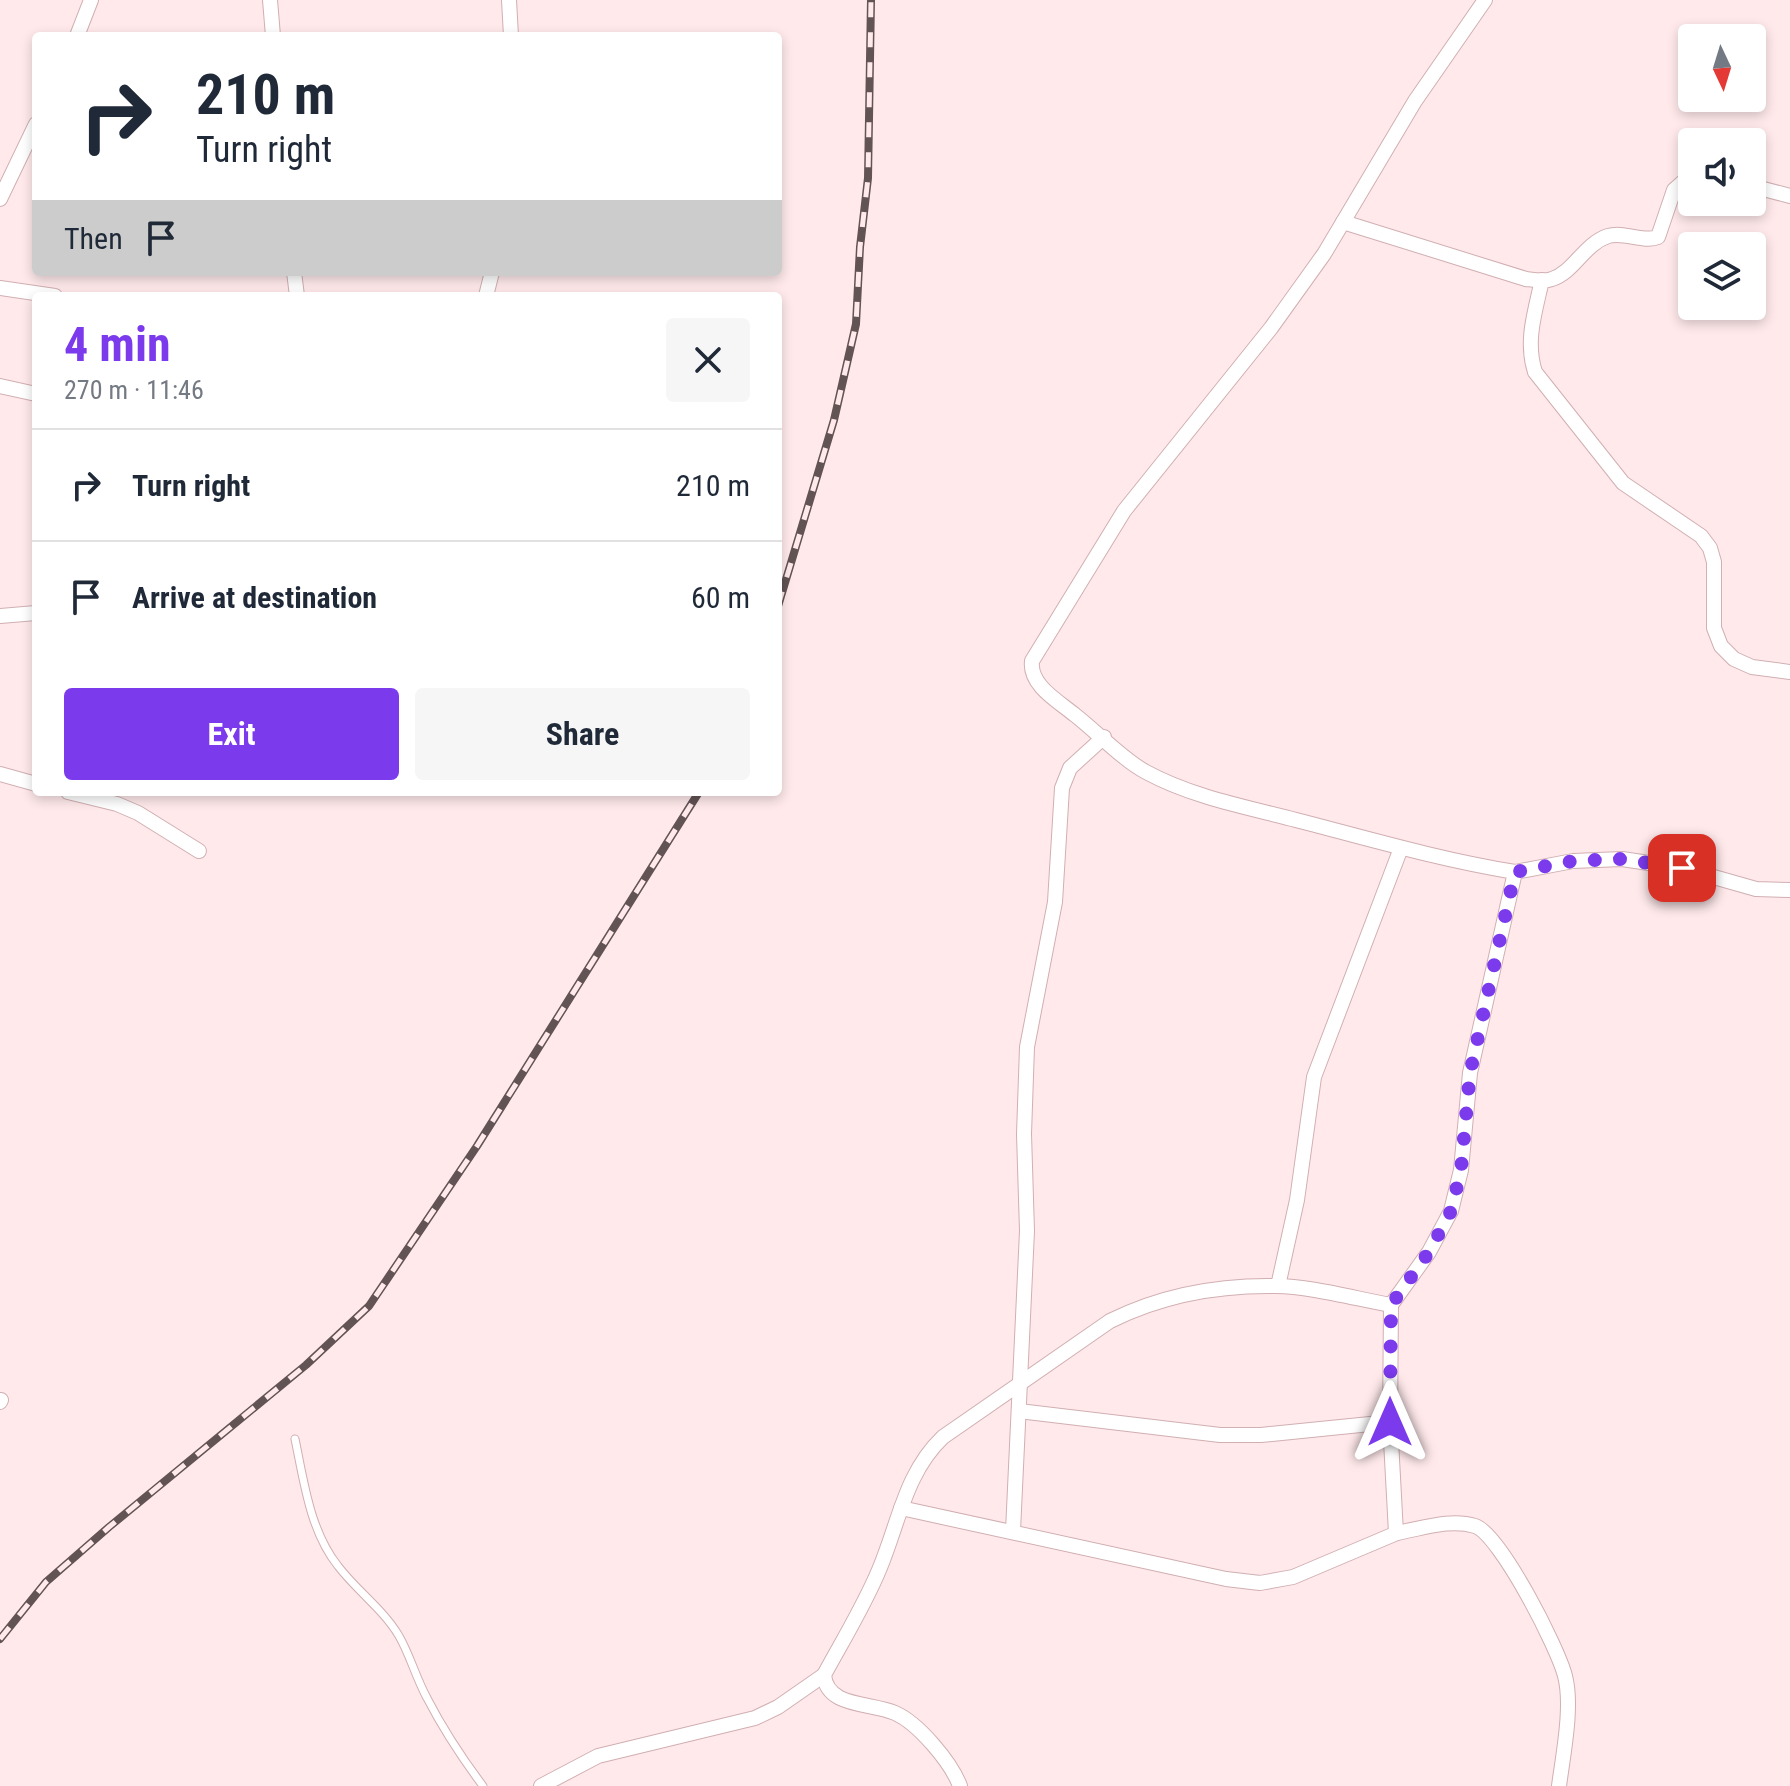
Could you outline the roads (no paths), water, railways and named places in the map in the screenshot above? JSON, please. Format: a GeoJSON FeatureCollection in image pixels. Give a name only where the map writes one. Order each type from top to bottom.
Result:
{"type":"FeatureCollection","features":[{"type":"Feature","properties":{"kind":"street"},"geometry":{"type":"LineString","coordinates":[[79,32],[91,0]]}},
{"type":"Feature","properties":{"kind":"street"},"geometry":{"type":"LineString","coordinates":[[270,0],[273,32]]}},
{"type":"Feature","properties":{"kind":"street"},"geometry":{"type":"LineString","coordinates":[[509,0],[511,32]]}},
{"type":"Feature","properties":{"kind":"street"},"geometry":{"type":"LineString","coordinates":[[1485,0],[1415,101],[1324,254],[1271,328],[1124,511],[1032,661],[1031,672],[1036,682],[1135,766],[1178,787],[1459,863],[1515,872],[1573,861],[1622,859],[1682,868],[1756,889],[1790,890]]}},
{"type":"Feature","properties":{"kind":"street"},"geometry":{"type":"LineString","coordinates":[[0,199],[32,132]]}},
{"type":"Feature","properties":{"kind":"street"},"geometry":{"type":"LineString","coordinates":[[1343,222],[1526,279],[1553,279],[1587,248],[1610,235],[1658,237],[1674,190],[1678,186]]}},
{"type":"Feature","properties":{"kind":"street"},"geometry":{"type":"LineString","coordinates":[[1766,190],[1790,196]]}},
{"type":"Feature","properties":{"kind":"street"},"geometry":{"type":"LineString","coordinates":[[1542,280],[1530,335],[1530,355],[1535,372],[1623,483],[1701,536],[1710,548],[1714,562],[1714,628],[1721,646],[1734,659],[1752,667],[1790,672]]}},
{"type":"Feature","properties":{"kind":"street"},"geometry":{"type":"LineString","coordinates":[[0,288],[32,293]]}},
{"type":"Feature","properties":{"kind":"street"},"geometry":{"type":"LineString","coordinates":[[0,386],[32,393]]}},
{"type":"Feature","properties":{"kind":"street"},"geometry":{"type":"LineString","coordinates":[[0,616],[32,613]]}},
{"type":"Feature","properties":{"kind":"street"},"geometry":{"type":"LineString","coordinates":[[1013,1531],[1027,1231],[1024,1134],[1027,1047],[1055,902],[1062,788],[1070,768],[1104,737]]}},
{"type":"Feature","properties":{"kind":"street"},"geometry":{"type":"LineString","coordinates":[[0,774],[32,783]]}},
{"type":"Feature","properties":{"kind":"street"},"geometry":{"type":"LineString","coordinates":[[97,796],[138,813],[199,851]]}},
{"type":"Feature","properties":{"kind":"street"},"geometry":{"type":"LineString","coordinates":[[1278,1286],[1297,1200],[1314,1077],[1401,848]]}},
{"type":"Feature","properties":{"kind":"street"},"geometry":{"type":"LineString","coordinates":[[1397,1533],[1390,1422],[1391,1305],[1429,1252],[1451,1211],[1461,1170],[1470,1073],[1515,872]]}},
{"type":"Feature","properties":{"kind":"street"},"geometry":{"type":"LineString","coordinates":[[541,1786],[598,1756],[755,1718],[778,1707],[824,1675],[879,1571],[916,1468],[929,1450],[1021,1381],[1110,1321],[1137,1307],[1208,1289],[1278,1286],[1391,1305]]}},
{"type":"Feature","properties":{"kind":"street"},"geometry":{"type":"LineString","coordinates":[[1019,1411],[1220,1435],[1261,1435],[1390,1422]]}},
{"type":"Feature","properties":{"kind":"street"},"geometry":{"type":"LineString","coordinates":[[901,1508],[1226,1579],[1260,1583],[1305,1573],[1397,1533],[1459,1522],[1479,1527],[1496,1543],[1550,1637],[1566,1678],[1567,1726],[1559,1786]]}},
{"type":"Feature","properties":{"kind":"street"},"geometry":{"type":"LineString","coordinates":[[824,1675],[826,1687],[838,1698],[901,1716],[942,1753],[960,1786]]}},
{"type":"Feature","properties":{"kind":"lane"},"geometry":{"type":"LineString","coordinates":[[295,1439],[306,1492],[326,1547],[338,1566],[399,1635],[426,1696],[456,1748],[483,1786]]}},
{"type":"Feature","properties":{"kind":"railway"},"geometry":{"type":"LineString","coordinates":[[782,593],[834,420],[856,324],[868,178],[871,0]]}},
{"type":"Feature","properties":{"kind":"railway"},"geometry":{"type":"LineString","coordinates":[[0,1639],[46,1582],[306,1365],[369,1306],[477,1146],[696,796]]}}]}
